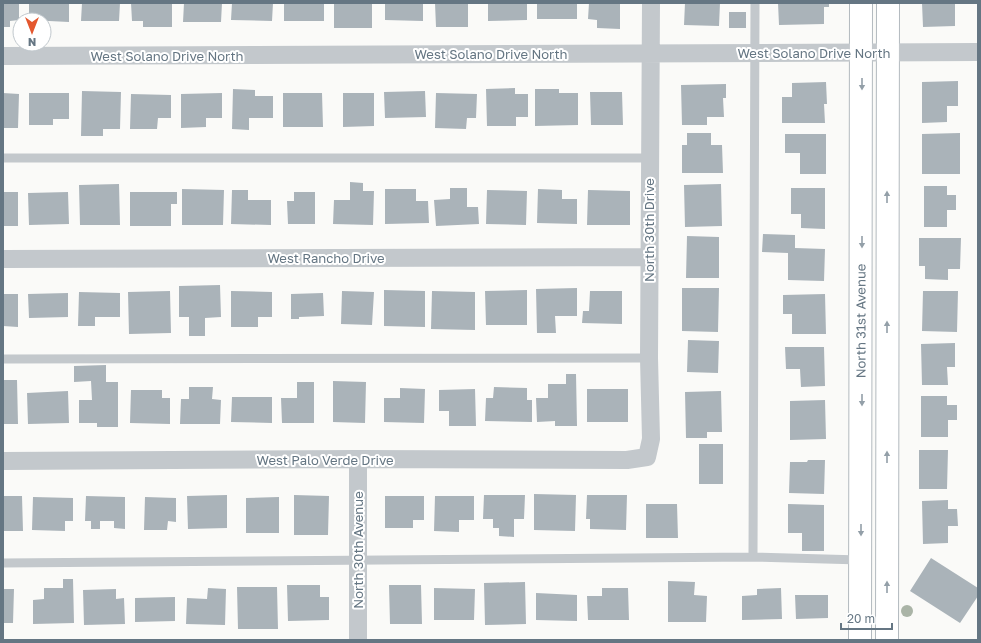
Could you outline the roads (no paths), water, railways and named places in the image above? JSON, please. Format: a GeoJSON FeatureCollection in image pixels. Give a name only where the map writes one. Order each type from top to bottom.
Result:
{"type":"FeatureCollection","features":[{"type":"Feature","properties":{"kind":"street","name":"North 30th Drive"},"geometry":{"type":"LineString","coordinates":[[647,457],[651,439],[649,257],[651,3]]}},
{"type":"Feature","properties":{"kind":"street","name":"North 31st Avenue"},"geometry":{"type":"LineString","coordinates":[[860,640],[862,356],[861,3]]}},
{"type":"Feature","properties":{"kind":"street","name":"North 31st Avenue"},"geometry":{"type":"LineString","coordinates":[[887,640],[888,3]]}},
{"type":"Feature","properties":{"kind":"street","name":"West Solano Drive North"},"geometry":{"type":"LineString","coordinates":[[3,56],[978,52]]}},
{"type":"Feature","properties":{"kind":"street","name":"West Rancho Drive"},"geometry":{"type":"LineString","coordinates":[[3,259],[649,257]]}},
{"type":"Feature","properties":{"kind":"street"},"geometry":{"type":"LineString","coordinates":[[862,356],[887,357]]}},
{"type":"Feature","properties":{"kind":"street","name":"West Palo Verde Drive"},"geometry":{"type":"LineString","coordinates":[[3,461],[358,459],[626,460],[647,457]]}},
{"type":"Feature","properties":{"kind":"street","name":"North 30th Avenue"},"geometry":{"type":"LineString","coordinates":[[358,459],[358,640]]}},
{"type":"Feature","properties":{"kind":"lane"},"geometry":{"type":"LineString","coordinates":[[754,557],[755,3]]}},
{"type":"Feature","properties":{"kind":"lane"},"geometry":{"type":"LineString","coordinates":[[3,158],[650,158]]}},
{"type":"Feature","properties":{"kind":"lane"},"geometry":{"type":"LineString","coordinates":[[3,359],[649,358]]}},
{"type":"Feature","properties":{"kind":"lane"},"geometry":{"type":"LineString","coordinates":[[3,562],[754,557],[861,560]]}}]}
